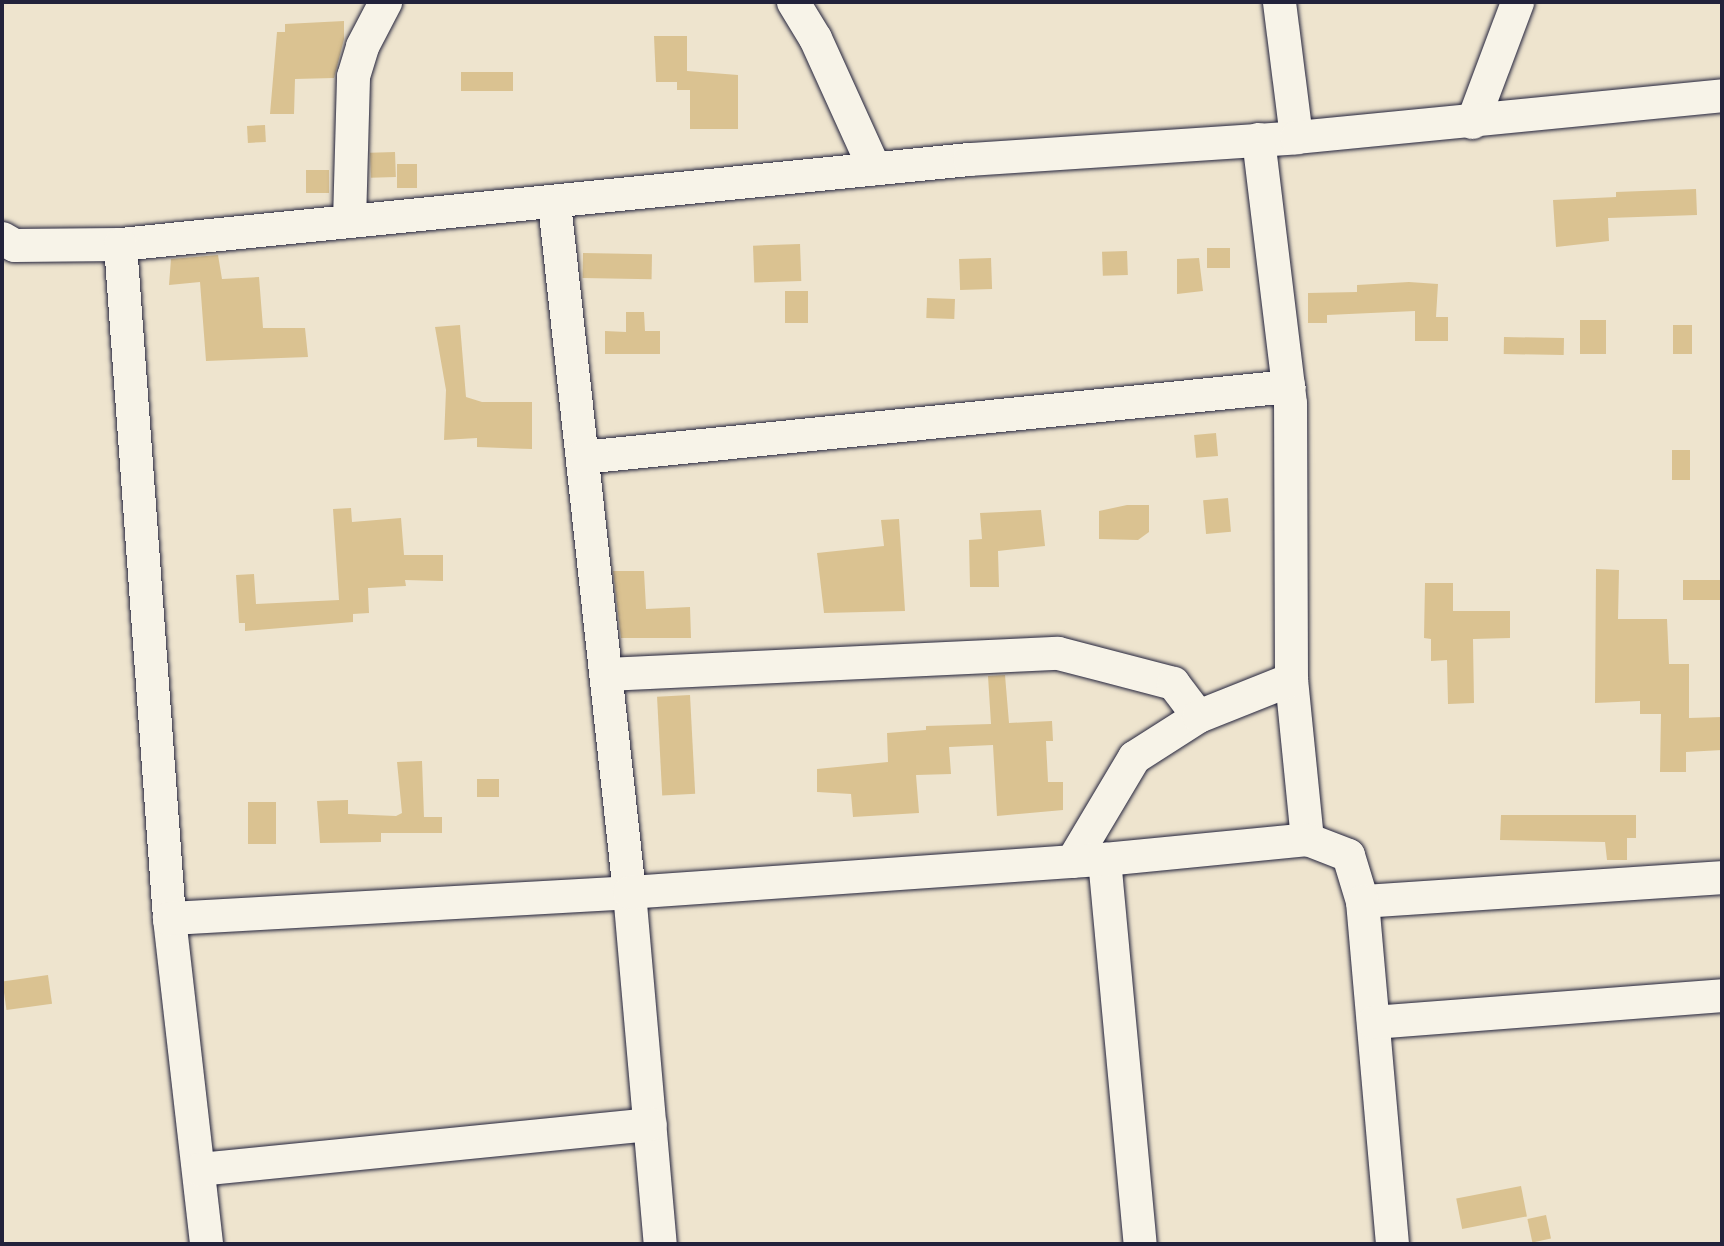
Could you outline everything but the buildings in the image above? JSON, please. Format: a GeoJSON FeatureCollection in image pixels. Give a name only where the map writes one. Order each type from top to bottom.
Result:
{"type":"FeatureCollection","features":[{"type":"Feature","properties":{"kind":"street"},"geometry":{"type":"LineString","coordinates":[[349,221],[353,76],[362,46],[385,2]]}},
{"type":"Feature","properties":{"kind":"street"},"geometry":{"type":"LineString","coordinates":[[793,2],[816,38],[874,168]]}},
{"type":"Feature","properties":{"kind":"street"},"geometry":{"type":"LineString","coordinates":[[1279,2],[1296,137]]}},
{"type":"Feature","properties":{"kind":"street"},"geometry":{"type":"LineString","coordinates":[[1472,122],[1517,2]]}},
{"type":"Feature","properties":{"kind":"street"},"geometry":{"type":"LineString","coordinates":[[2,238],[14,245],[120,244],[554,203],[874,168],[1722,102]]}},
{"type":"Feature","properties":{"kind":"street"},"geometry":{"type":"LineString","coordinates":[[1258,139],[1289,386],[1291,680],[1307,839]]}},
{"type":"Feature","properties":{"kind":"street"},"geometry":{"type":"LineString","coordinates":[[554,203],[607,674],[660,1244]]}},
{"type":"Feature","properties":{"kind":"street"},"geometry":{"type":"LineString","coordinates":[[120,244],[169,918],[206,1244]]}},
{"type":"Feature","properties":{"kind":"street"},"geometry":{"type":"LineString","coordinates":[[582,457],[1289,386]]}},
{"type":"Feature","properties":{"kind":"street"},"geometry":{"type":"LineString","coordinates":[[607,674],[1058,653],[1173,683],[1198,716]]}},
{"type":"Feature","properties":{"kind":"street"},"geometry":{"type":"LineString","coordinates":[[1140,1244],[1088,860],[1134,757],[1198,716],[1291,680]]}},
{"type":"Feature","properties":{"kind":"street"},"geometry":{"type":"LineString","coordinates":[[169,918],[629,892],[1088,860],[1307,839],[1348,855],[1362,901],[1392,1244]]}},
{"type":"Feature","properties":{"kind":"street"},"geometry":{"type":"LineString","coordinates":[[1362,901],[1722,877]]}},
{"type":"Feature","properties":{"kind":"street"},"geometry":{"type":"LineString","coordinates":[[1373,1022],[1722,995]]}},
{"type":"Feature","properties":{"kind":"street"},"geometry":{"type":"LineString","coordinates":[[199,1169],[650,1124]]}}]}
